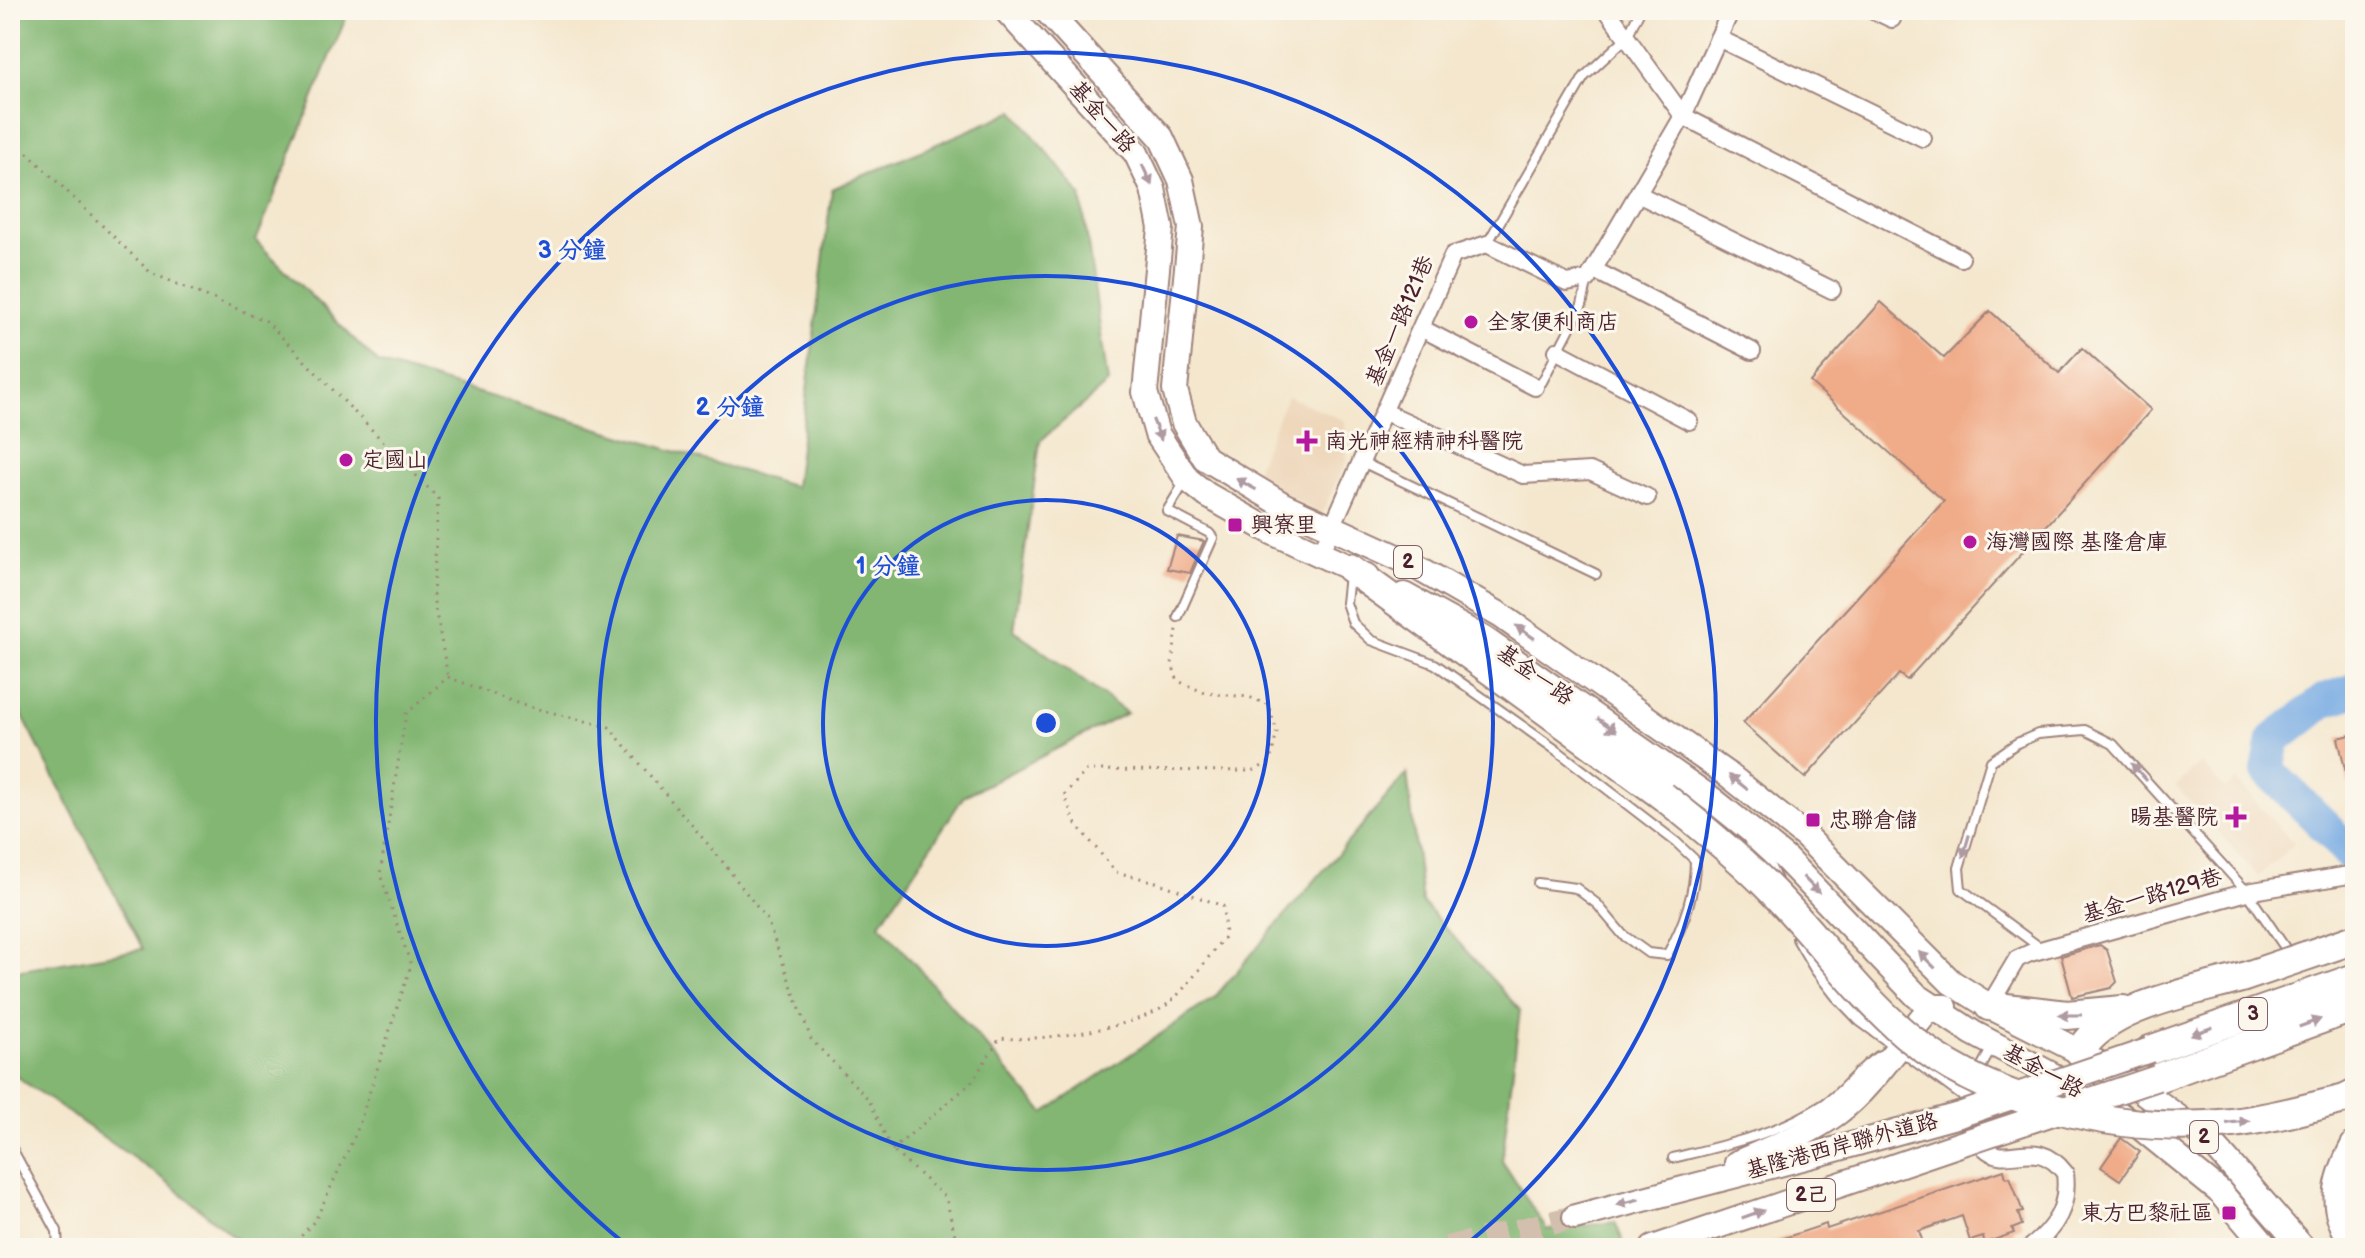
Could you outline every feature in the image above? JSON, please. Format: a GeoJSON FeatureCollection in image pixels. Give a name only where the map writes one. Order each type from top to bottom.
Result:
{"type":"FeatureCollection","features":[{"type":"Feature","properties":{"kind":"highway"},"geometry":{"type":"LineString","coordinates":[[1350,568],[1712,835],[1772,890],[1879,1010],[1906,1035],[1958,1070],[1985,1084],[2067,1113],[2165,1125],[2230,1124],[2262,1119],[2355,1094]]}},
{"type":"Feature","properties":{"kind":"highway"},"geometry":{"type":"LineString","coordinates":[[1989,1006],[2067,1015],[2147,1006],[2355,939]]}},
{"type":"Feature","properties":{"kind":"highway","name":"3"},"geometry":{"type":"LineString","coordinates":[[2150,1050],[2355,978]]}},
{"type":"Feature","properties":{"kind":"highway"},"geometry":{"type":"LineString","coordinates":[[2080,1052],[2090,1037],[2103,1027],[2147,1006]]}},
{"type":"Feature","properties":{"kind":"highway","name":"3"},"geometry":{"type":"LineString","coordinates":[[2157,1078],[2355,1007]]}},
{"type":"Feature","properties":{"kind":"highway"},"geometry":{"type":"LineString","coordinates":[[2355,1146],[2341,1172],[2338,1195],[2341,1224],[2355,1243]]}},
{"type":"Feature","properties":{"kind":"main road","name":"基金一路"},"geometry":{"type":"LineString","coordinates":[[1006,10],[1136,153],[1153,189],[1161,228],[1145,392],[1157,434],[1187,479],[1246,518],[1350,568],[1484,639],[1713,800],[1785,858],[1917,996],[1993,1044],[2073,1086],[2140,1127],[2219,1191],[2267,1248]]}},
{"type":"Feature","properties":{"kind":"main road","name":"基金一路"},"geometry":{"type":"LineString","coordinates":[[1046,10],[1161,137],[1181,180],[1191,227],[1175,390],[1184,423],[1205,458],[1285,506],[1406,561],[1500,615],[1731,777],[1805,836],[1943,975],[1989,1006],[2080,1052],[2141,1090],[2210,1141],[2303,1248]]}},
{"type":"Feature","properties":{"kind":"main road"},"geometry":{"type":"LineString","coordinates":[[1350,568],[1362,541]]}},
{"type":"Feature","properties":{"kind":"main road"},"geometry":{"type":"LineString","coordinates":[[1747,827],[1768,807]]}},
{"type":"Feature","properties":{"kind":"main road"},"geometry":{"type":"LineString","coordinates":[[1680,1188],[1818,1125],[1854,1098],[1931,1007],[1989,1006]]}},
{"type":"Feature","properties":{"kind":"main road","name":"基隆港西岸聯外道路"},"geometry":{"type":"LineString","coordinates":[[1575,1217],[1829,1151],[1962,1104],[2150,1050]]}},
{"type":"Feature","properties":{"kind":"main road"},"geometry":{"type":"LineString","coordinates":[[2073,1086],[2080,1052]]}},
{"type":"Feature","properties":{"kind":"main road","name":"基隆港西岸聯外道路"},"geometry":{"type":"LineString","coordinates":[[1653,1248],[2157,1078]]}},
{"type":"Feature","properties":{"kind":"street"},"geometry":{"type":"LineString","coordinates":[[1607,10],[1683,116],[1961,258]]}},
{"type":"Feature","properties":{"kind":"street"},"geometry":{"type":"LineString","coordinates":[[1487,244],[1567,283],[1591,275],[1683,116],[1731,10]]}},
{"type":"Feature","properties":{"kind":"street"},"geometry":{"type":"LineString","coordinates":[[1873,10],[1892,19]]}},
{"type":"Feature","properties":{"kind":"street"},"geometry":{"type":"LineString","coordinates":[[1718,38],[1923,138]]}},
{"type":"Feature","properties":{"kind":"street"},"geometry":{"type":"LineString","coordinates":[[1638,194],[1832,290]]}},
{"type":"Feature","properties":{"kind":"street","name":"基金一路121巷"},"geometry":{"type":"LineString","coordinates":[[1320,554],[1453,255],[1487,244]]}},
{"type":"Feature","properties":{"kind":"street"},"geometry":{"type":"LineString","coordinates":[[1591,275],[1752,351]]}},
{"type":"Feature","properties":{"kind":"street"},"geometry":{"type":"LineString","coordinates":[[1421,328],[1535,387]]}},
{"type":"Feature","properties":{"kind":"street"},"geometry":{"type":"LineString","coordinates":[[1557,351],[1689,421]]}},
{"type":"Feature","properties":{"kind":"street"},"geometry":{"type":"LineString","coordinates":[[1385,412],[1523,475],[1590,471],[1647,497]]}},
{"type":"Feature","properties":{"kind":"street"},"geometry":{"type":"LineString","coordinates":[[1747,827],[1794,926],[1818,967],[1839,994],[1862,1018],[1898,1045],[1962,1104],[1985,1148],[1992,1155],[2001,1157],[2024,1151],[2038,1153],[2049,1157],[2065,1173],[2065,1202],[2058,1220],[2046,1236],[2030,1248]]}},
{"type":"Feature","properties":{"kind":"street","name":"基金一路129巷"},"geometry":{"type":"LineString","coordinates":[[1989,1006],[2017,959],[2043,949],[2247,892],[2355,874]]}},
{"type":"Feature","properties":{"kind":"lane"},"geometry":{"type":"LineString","coordinates":[[1487,244],[1584,77],[1627,37],[1640,10]]}},
{"type":"Feature","properties":{"kind":"lane"},"geometry":{"type":"LineString","coordinates":[[1535,387],[1542,382],[1582,305],[1591,275]]}},
{"type":"Feature","properties":{"kind":"lane"},"geometry":{"type":"LineString","coordinates":[[1362,462],[1596,574]]}},
{"type":"Feature","properties":{"kind":"lane"},"geometry":{"type":"LineString","coordinates":[[1178,617],[1213,538],[1167,511],[1187,479]]}},
{"type":"Feature","properties":{"kind":"lane"},"geometry":{"type":"LineString","coordinates":[[1350,568],[1346,603],[1353,623],[1371,640],[1435,664],[1559,752],[1695,860],[1695,881],[1682,927],[1667,955],[1648,953],[1623,935],[1597,904],[1576,888],[1538,883]]}},
{"type":"Feature","properties":{"kind":"lane"},"geometry":{"type":"LineString","coordinates":[[2043,949],[1961,889],[1959,868],[1991,761],[2017,743],[2038,734],[2085,730],[2113,744],[2247,892],[2298,967]]}},
{"type":"Feature","properties":{"kind":"lane"},"geometry":{"type":"LineString","coordinates":[[1962,1104],[1993,1044]]}},
{"type":"Feature","properties":{"kind":"lane"},"geometry":{"type":"LineString","coordinates":[[1673,1158],[1744,1141],[1790,1124],[1828,1102],[1864,1065],[1898,1045]]}},
{"type":"Feature","properties":{"kind":"lane"},"geometry":{"type":"LineString","coordinates":[[10,1145],[57,1231],[58,1248]]}},
{"type":"Feature","properties":{"kind":"path"},"geometry":{"type":"LineString","coordinates":[[10,136],[151,273],[266,321],[438,498],[433,597],[448,677]]}},
{"type":"Feature","properties":{"kind":"path"},"geometry":{"type":"LineString","coordinates":[[892,1150],[971,1083],[1000,1038],[1021,1040],[1130,1022],[1168,1005],[1225,936],[1223,906],[1156,882],[1116,872],[1076,824],[1064,795],[1087,770],[1253,771],[1270,762],[1277,732],[1269,705],[1249,697],[1205,693],[1178,681],[1172,664],[1178,617]]}},
{"type":"Feature","properties":{"kind":"path"},"geometry":{"type":"LineString","coordinates":[[448,677],[522,705],[609,727],[722,861],[767,920],[811,1039],[869,1100],[892,1150],[946,1198],[958,1248]]}},
{"type":"Feature","properties":{"kind":"path"},"geometry":{"type":"LineString","coordinates":[[291,1248],[316,1219],[357,1131],[411,965],[380,874],[406,714],[448,677]]}},
{"type":"Feature","properties":{"kind":"shaded area","name":"南光神經精神科醫院"},"geometry":{"type":"Polygon","coordinates":[[[1287,396],[1345,421],[1347,461],[1321,514],[1252,479],[1287,396]]]}},
{"type":"Feature","properties":{"kind":"shaded area","name":"暘基醫院"},"geometry":{"type":"Polygon","coordinates":[[[2201,763],[2225,789],[2236,780],[2294,844],[2258,876],[2176,786],[2201,763]]]}},
{"type":"Feature","properties":{"kind":"green space"},"geometry":{"type":"Polygon","coordinates":[[[10,10],[349,10],[256,241],[378,363],[795,487],[832,189],[1014,111],[1081,195],[1108,383],[1040,441],[1014,630],[1127,713],[964,796],[880,924],[1044,1113],[1215,997],[1407,773],[1422,902],[1520,1010],[1502,1161],[1547,1230],[1615,1222],[1626,1248],[247,1248],[165,1180],[10,1072],[10,972],[143,949],[10,692],[10,10]]]}},
{"type":"Feature","properties":{"kind":"building","name":"海灣國際 基隆倉庫"},"geometry":{"type":"Polygon","coordinates":[[[1881,302],[1944,358],[1990,311],[2059,373],[2082,348],[2151,410],[1907,680],[1899,674],[1805,778],[1743,723],[1944,501],[1810,382],[1881,302]]]}},
{"type":"Feature","properties":{"kind":"building"},"geometry":{"type":"Polygon","coordinates":[[[1177,536],[1204,541],[1190,573],[1167,569],[1177,536]]]}},
{"type":"Feature","properties":{"kind":"building"},"geometry":{"type":"Polygon","coordinates":[[[2355,734],[2355,785],[2349,786],[2338,738],[2355,734]]]}},
{"type":"Feature","properties":{"kind":"building"},"geometry":{"type":"Polygon","coordinates":[[[2100,945],[2107,950],[2117,982],[2111,988],[2072,997],[2061,956],[2100,945]]]}},
{"type":"Feature","properties":{"kind":"building"},"geometry":{"type":"Polygon","coordinates":[[[2121,1138],[2140,1152],[2120,1180],[2101,1167],[2121,1138]]]}},
{"type":"Feature","properties":{"kind":"building"},"geometry":{"type":"Polygon","coordinates":[[[2004,1170],[2006,1178],[2010,1177],[2023,1212],[2018,1213],[2022,1225],[2012,1229],[2014,1233],[1985,1243],[1983,1237],[1970,1241],[1962,1216],[1919,1231],[1925,1248],[1763,1248],[1763,1245],[1826,1224],[1827,1229],[2004,1170]]]}},
{"type":"Feature","properties":{"kind":"waterway"},"geometry":{"type":"LineString","coordinates":[[2355,690],[2325,700],[2274,740],[2268,771],[2355,860]]}},
{"type":"Feature","properties":{"kind":"tunnel"},"geometry":{"type":"LineString","coordinates":[[1447,1248],[1575,1217]]}},
{"type":"Feature","properties":{"kind":"place","name":"全家便利商店"},"geometry":{"type":"Point","coordinates":[1471,322]}},
{"type":"Feature","properties":{"kind":"place","name":"南光神經精神科醫院"},"geometry":{"type":"Point","coordinates":[1307,441]}},
{"type":"Feature","properties":{"kind":"place","name":"定國山"},"geometry":{"type":"Point","coordinates":[346,460]}},
{"type":"Feature","properties":{"kind":"place","name":"興寮里"},"geometry":{"type":"Point","coordinates":[1235,525]}},
{"type":"Feature","properties":{"kind":"place","name":"海灣國際 基隆倉庫"},"geometry":{"type":"Point","coordinates":[1970,542]}},
{"type":"Feature","properties":{"kind":"place","name":"暘基醫院"},"geometry":{"type":"Point","coordinates":[2236,817]}},
{"type":"Feature","properties":{"kind":"place","name":"忠聯倉儲"},"geometry":{"type":"Point","coordinates":[1813,820]}},
{"type":"Feature","properties":{"kind":"place","name":"東方巴黎社區"},"geometry":{"type":"Point","coordinates":[2229,1213]}}]}
